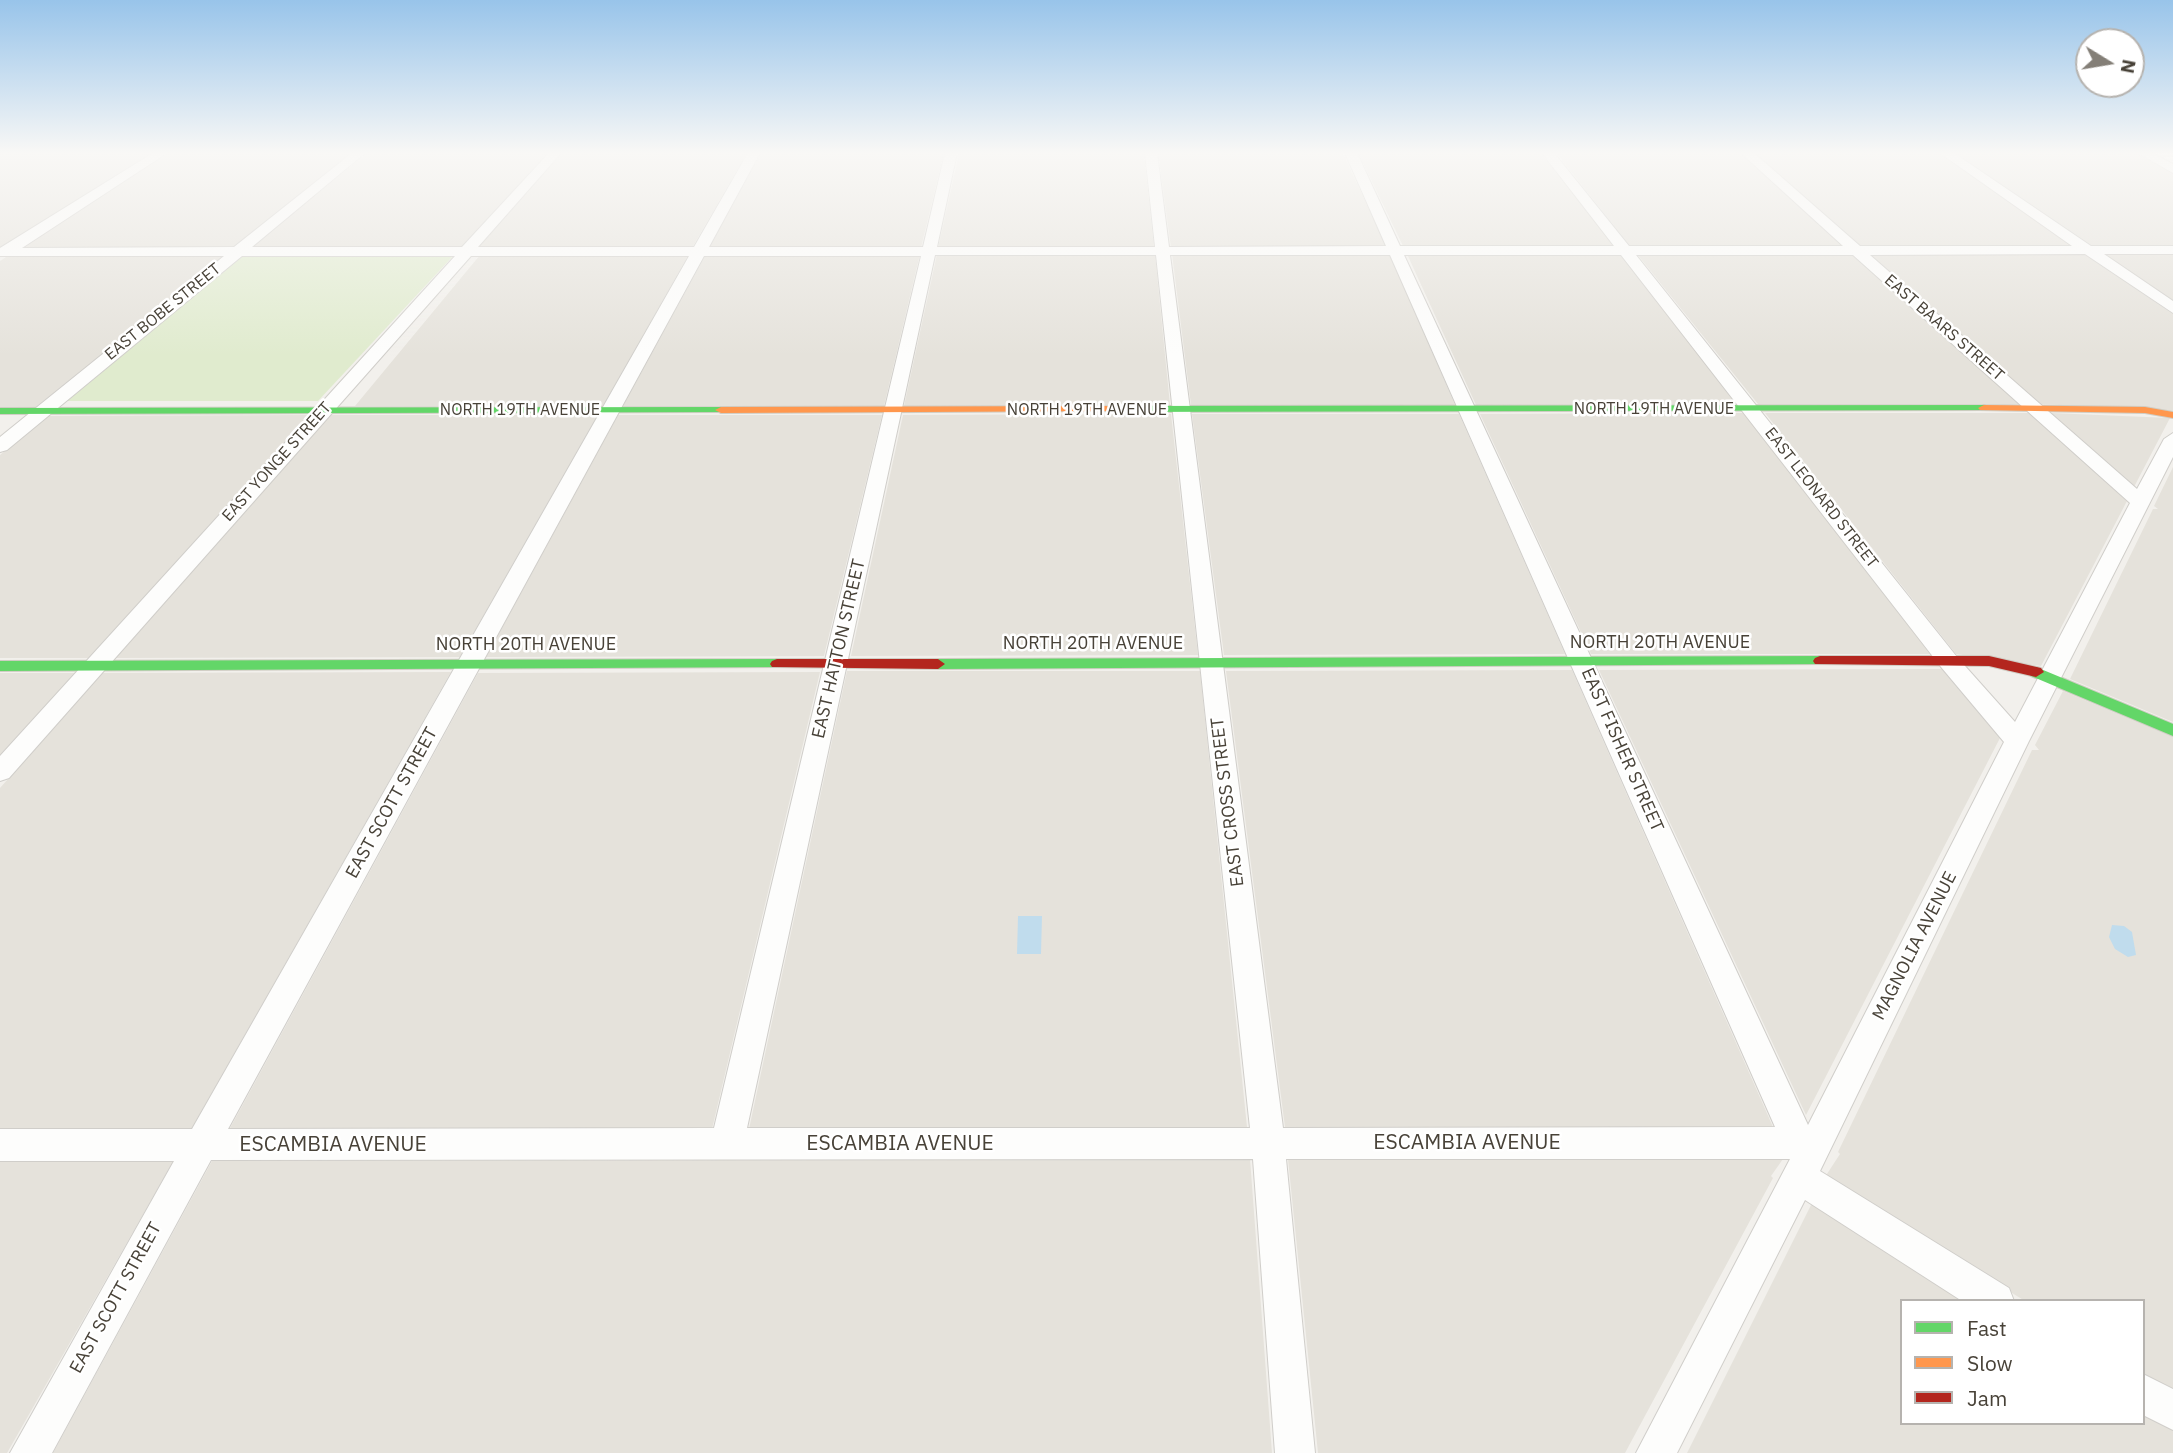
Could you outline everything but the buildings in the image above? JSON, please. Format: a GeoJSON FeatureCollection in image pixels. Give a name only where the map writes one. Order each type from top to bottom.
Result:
{"type":"FeatureCollection","features":[{"type":"Feature","properties":{"kind":"street"},"geometry":{"type":"LineString","coordinates":[[2,253],[53,221]]}},
{"type":"Feature","properties":{"kind":"street","name":"EAST BOBE STREET"},"geometry":{"type":"LineString","coordinates":[[0,446],[275,221]]}},
{"type":"Feature","properties":{"kind":"street","name":"EAST YONGE STREET"},"geometry":{"type":"LineString","coordinates":[[0,772],[494,221]]}},
{"type":"Feature","properties":{"kind":"street","name":"EAST SCOTT STREET"},"geometry":{"type":"LineString","coordinates":[[30,1453],[716,221]]}},
{"type":"Feature","properties":{"kind":"street","name":"EAST HATTON STREET"},"geometry":{"type":"LineString","coordinates":[[727,1145],[936,221]]}},
{"type":"Feature","properties":{"kind":"street","name":"EAST CROSS STREET"},"geometry":{"type":"LineString","coordinates":[[1159,221],[1268,1143],[1295,1453]]}},
{"type":"Feature","properties":{"kind":"street","name":"EAST FISHER STREET"},"geometry":{"type":"LineString","coordinates":[[1383,221],[1804,1157]]}},
{"type":"Feature","properties":{"kind":"street","name":"EAST LEONARD STREET"},"geometry":{"type":"LineString","coordinates":[[1602,221],[1949,662],[2017,741]]}},
{"type":"Feature","properties":{"kind":"street","name":"EAST BAARS STREET"},"geometry":{"type":"LineString","coordinates":[[1823,221],[2141,503]]}},
{"type":"Feature","properties":{"kind":"street"},"geometry":{"type":"LineString","coordinates":[[2046,221],[2173,308]]}},
{"type":"Feature","properties":{"kind":"street"},"geometry":{"type":"LineString","coordinates":[[2,253],[2173,250]]}},
{"type":"Feature","properties":{"kind":"street","name":"NORTH 19TH AVENUE"},"geometry":{"type":"LineString","coordinates":[[0,411],[2035,408],[2145,410],[2173,415]]}},
{"type":"Feature","properties":{"kind":"street","name":"MAGNOLIA AVENUE"},"geometry":{"type":"LineString","coordinates":[[1656,1453],[1804,1157],[2173,439]]}},
{"type":"Feature","properties":{"kind":"street","name":"NORTH 20TH AVENUE"},"geometry":{"type":"LineString","coordinates":[[0,666],[1949,662],[2010,664],[2052,678],[2173,730]]}},
{"type":"Feature","properties":{"kind":"street","name":"ESCAMBIA AVENUE"},"geometry":{"type":"LineString","coordinates":[[0,1145],[1268,1143],[1804,1157]]}},
{"type":"Feature","properties":{"kind":"street"},"geometry":{"type":"LineString","coordinates":[[1804,1157],[1993,1299]]}},
{"type":"Feature","properties":{"kind":"street"},"geometry":{"type":"LineString","coordinates":[[2145,1394],[2173,1411]]}},
{"type":"Feature","properties":{"kind":"shaded area"},"geometry":{"type":"Polygon","coordinates":[[[0,221],[45,221],[0,249],[0,221]]]}},
{"type":"Feature","properties":{"kind":"shaded area"},"geometry":{"type":"Polygon","coordinates":[[[62,221],[268,221],[233,249],[18,249],[62,221]]]}},
{"type":"Feature","properties":{"kind":"shaded area"},"geometry":{"type":"Polygon","coordinates":[[[284,221],[486,221],[460,249],[249,249],[284,221]]]}},
{"type":"Feature","properties":{"kind":"shaded area"},"geometry":{"type":"Polygon","coordinates":[[[502,221],[708,221],[692,248],[477,249],[502,221]]]}},
{"type":"Feature","properties":{"kind":"shaded area"},"geometry":{"type":"Polygon","coordinates":[[[724,221],[928,221],[921,248],[709,248],[724,221]]]}},
{"type":"Feature","properties":{"kind":"shaded area"},"geometry":{"type":"Polygon","coordinates":[[[944,221],[1151,221],[1154,248],[938,248],[944,221]]]}},
{"type":"Feature","properties":{"kind":"shaded area"},"geometry":{"type":"Polygon","coordinates":[[[1167,221],[1374,221],[1387,248],[1171,248],[1167,221]]]}},
{"type":"Feature","properties":{"kind":"shaded area"},"geometry":{"type":"Polygon","coordinates":[[[1391,221],[1594,221],[1615,247],[1404,248],[1391,221]]]}},
{"type":"Feature","properties":{"kind":"shaded area"},"geometry":{"type":"Polygon","coordinates":[[[1610,221],[1815,221],[1844,247],[1631,247],[1610,221]]]}},
{"type":"Feature","properties":{"kind":"shaded area"},"geometry":{"type":"Polygon","coordinates":[[[1831,221],[2038,221],[2076,247],[1861,247],[1831,221]]]}},
{"type":"Feature","properties":{"kind":"shaded area"},"geometry":{"type":"Polygon","coordinates":[[[2053,221],[2173,221],[2173,247],[2092,247],[2053,221]]]}},
{"type":"Feature","properties":{"kind":"shaded area"},"geometry":{"type":"Polygon","coordinates":[[[1619,253],[1737,404],[1476,405],[1407,254],[1619,253]]]}},
{"type":"Feature","properties":{"kind":"shaded area"},"geometry":{"type":"Polygon","coordinates":[[[1636,253],[1851,253],[2020,404],[1758,404],[1636,253]]]}},
{"type":"Feature","properties":{"kind":"shaded area"},"geometry":{"type":"Polygon","coordinates":[[[1868,253],[2084,253],[2173,314],[2173,411],[2040,404],[1868,253]]]}},
{"type":"Feature","properties":{"kind":"shaded area"},"geometry":{"type":"Polygon","coordinates":[[[2101,253],[2173,253],[2173,302],[2101,253]]]}},
{"type":"Feature","properties":{"kind":"shaded area"},"geometry":{"type":"Polygon","coordinates":[[[689,254],[603,406],[355,406],[480,255],[689,254]]]}},
{"type":"Feature","properties":{"kind":"shaded area"},"geometry":{"type":"Polygon","coordinates":[[[706,254],[920,254],[884,406],[623,406],[706,254]]]}},
{"type":"Feature","properties":{"kind":"shaded area"},"geometry":{"type":"Polygon","coordinates":[[[937,254],[1155,254],[1170,405],[904,406],[937,254]]]}},
{"type":"Feature","properties":{"kind":"shaded area"},"geometry":{"type":"Polygon","coordinates":[[[1172,254],[1390,254],[1455,405],[1191,405],[1172,254]]]}},
{"type":"Feature","properties":{"kind":"shaded area"},"geometry":{"type":"Polygon","coordinates":[[[9,255],[225,255],[36,407],[0,407],[0,261],[9,255]]]}},
{"type":"Feature","properties":{"kind":"shaded area"},"geometry":{"type":"Polygon","coordinates":[[[1744,413],[1930,654],[1591,654],[1480,414],[1744,413]]]}},
{"type":"Feature","properties":{"kind":"shaded area"},"geometry":{"type":"Polygon","coordinates":[[[1765,413],[2030,413],[2127,501],[2041,666],[1956,654],[1765,413]]]}},
{"type":"Feature","properties":{"kind":"shaded area"},"geometry":{"type":"Polygon","coordinates":[[[2051,413],[2170,418],[2134,487],[2051,413]]]}},
{"type":"Feature","properties":{"kind":"shaded area"},"geometry":{"type":"Polygon","coordinates":[[[1171,414],[1198,655],[851,656],[903,415],[1171,414]]]}},
{"type":"Feature","properties":{"kind":"shaded area"},"geometry":{"type":"Polygon","coordinates":[[[1192,414],[1459,414],[1565,654],[1224,655],[1192,414]]]}},
{"type":"Feature","properties":{"kind":"shaded area"},"geometry":{"type":"Polygon","coordinates":[[[309,415],[89,658],[0,658],[0,455],[47,416],[309,415]]]}},
{"type":"Feature","properties":{"kind":"shaded area"},"geometry":{"type":"Polygon","coordinates":[[[330,415],[598,415],[460,657],[115,658],[330,415]]]}},
{"type":"Feature","properties":{"kind":"shaded area"},"geometry":{"type":"Polygon","coordinates":[[[618,415],[882,415],[824,656],[486,657],[618,415]]]}},
{"type":"Feature","properties":{"kind":"shaded area"},"geometry":{"type":"Polygon","coordinates":[[[2173,467],[2173,722],[2070,679],[2153,509],[2158,509],[2154,506],[2173,467]]]}},
{"type":"Feature","properties":{"kind":"shaded area"},"geometry":{"type":"Polygon","coordinates":[[[1942,669],[2000,738],[1806,1115],[1599,670],[1942,669]]]}},
{"type":"Feature","properties":{"kind":"shaded area"},"geometry":{"type":"Polygon","coordinates":[[[1572,670],[1773,1127],[1285,1127],[1226,671],[1572,670]]]}},
{"type":"Feature","properties":{"kind":"shaded area"},"geometry":{"type":"Polygon","coordinates":[[[847,671],[1200,671],[1247,1127],[749,1129],[847,671]]]}},
{"type":"Feature","properties":{"kind":"shaded area"},"geometry":{"type":"Polygon","coordinates":[[[451,672],[191,1130],[0,1130],[0,788],[102,673],[451,672]]]}},
{"type":"Feature","properties":{"kind":"shaded area"},"geometry":{"type":"Polygon","coordinates":[[[820,672],[712,1129],[229,1130],[478,673],[820,672]]]}},
{"type":"Feature","properties":{"kind":"shaded area"},"geometry":{"type":"Polygon","coordinates":[[[0,673],[75,673],[0,756],[0,673]]]}},
{"type":"Feature","properties":{"kind":"shaded area"},"geometry":{"type":"Polygon","coordinates":[[[2063,691],[2173,737],[2173,1393],[2145,1375],[2145,1299],[2022,1299],[1825,1177],[1840,1154],[1838,1152],[2032,750],[2039,750],[2035,745],[2063,691]]]}},
{"type":"Feature","properties":{"kind":"shaded area"},"geometry":{"type":"Polygon","coordinates":[[[1250,1159],[1272,1453],[53,1453],[212,1161],[1250,1159]]]}},
{"type":"Feature","properties":{"kind":"shaded area"},"geometry":{"type":"Polygon","coordinates":[[[1288,1159],[1783,1159],[1771,1176],[1773,1178],[1625,1453],[1318,1453],[1288,1159]]]}},
{"type":"Feature","properties":{"kind":"shaded area"},"geometry":{"type":"Polygon","coordinates":[[[0,1162],[173,1162],[7,1453],[0,1453],[0,1162]]]}},
{"type":"Feature","properties":{"kind":"shaded area"},"geometry":{"type":"Polygon","coordinates":[[[1812,1203],[1965,1299],[1900,1299],[1900,1425],[2145,1425],[2145,1413],[2173,1431],[2173,1453],[1687,1453],[1812,1203]]]}},
{"type":"Feature","properties":{"kind":"green space"},"geometry":{"type":"Polygon","coordinates":[[[455,254],[318,401],[67,401],[244,255],[455,254]]]}},
{"type":"Feature","properties":{"kind":"water"},"geometry":{"type":"Polygon","coordinates":[[[1018,916],[1042,916],[1041,954],[1017,954],[1018,916]]]}},
{"type":"Feature","properties":{"kind":"water"},"geometry":{"type":"Polygon","coordinates":[[[2112,925],[2124,926],[2132,932],[2136,955],[2128,957],[2115,949],[2109,937],[2112,925]]]}},
{"type":"Feature","properties":{"kind":"traffic: fast"},"geometry":{"type":"LineString","coordinates":[[1115,409],[1984,408]]}},
{"type":"Feature","properties":{"kind":"traffic: fast"},"geometry":{"type":"LineString","coordinates":[[0,411],[721,410]]}},
{"type":"Feature","properties":{"kind":"traffic: fast"},"geometry":{"type":"LineString","coordinates":[[938,664],[1820,661]]}},
{"type":"Feature","properties":{"kind":"traffic: fast"},"geometry":{"type":"LineString","coordinates":[[0,666],[777,664]]}},
{"type":"Feature","properties":{"kind":"traffic: fast"},"geometry":{"type":"LineString","coordinates":[[2036,672],[2173,730]]}},
{"type":"Feature","properties":{"kind":"traffic: slow"},"geometry":{"type":"LineString","coordinates":[[1984,408],[2145,410],[2173,415]]}},
{"type":"Feature","properties":{"kind":"traffic: slow"},"geometry":{"type":"LineString","coordinates":[[721,410],[1115,409]]}},
{"type":"Feature","properties":{"kind":"traffic: jam"},"geometry":{"type":"LineString","coordinates":[[1820,661],[1989,661],[2036,672]]}},
{"type":"Feature","properties":{"kind":"traffic: jam"},"geometry":{"type":"LineString","coordinates":[[777,664],[938,664]]}}]}
